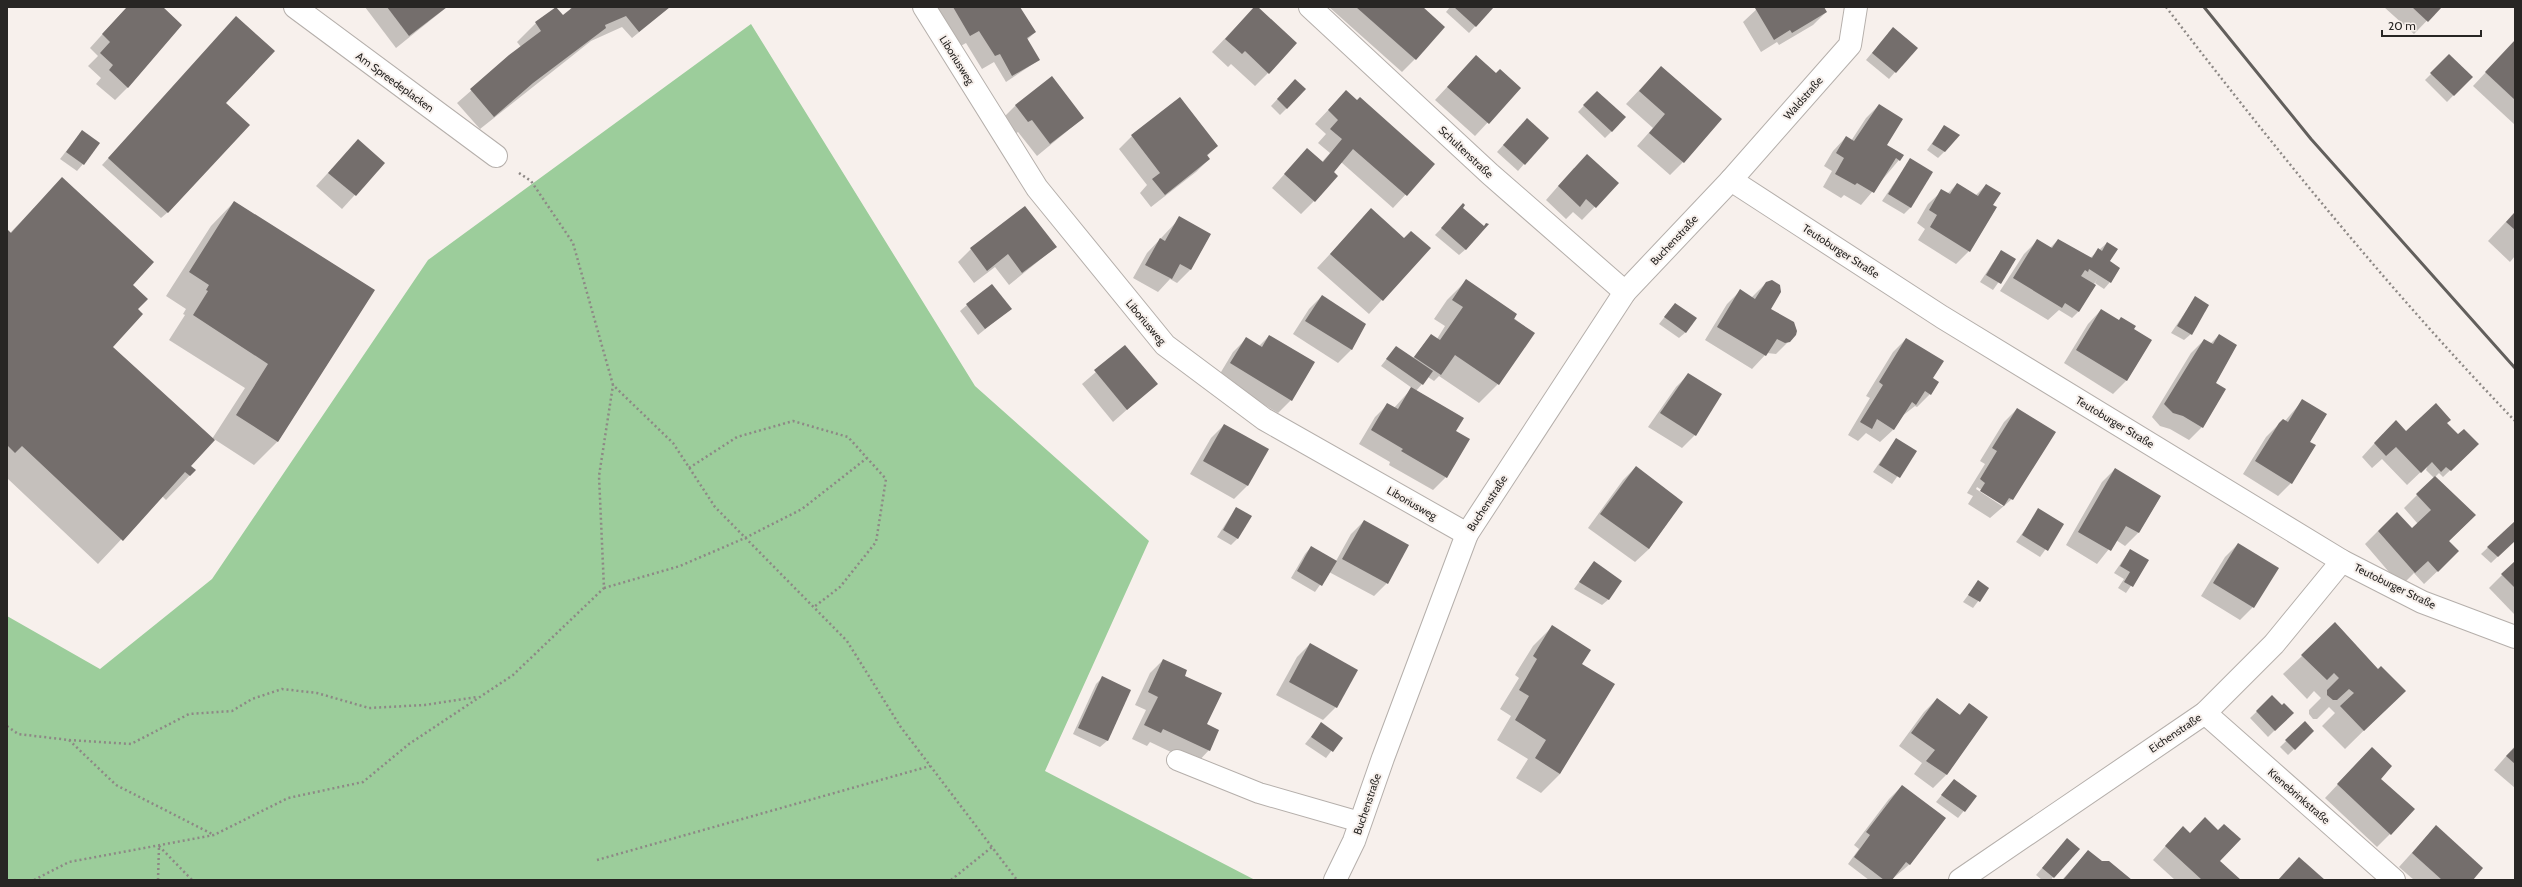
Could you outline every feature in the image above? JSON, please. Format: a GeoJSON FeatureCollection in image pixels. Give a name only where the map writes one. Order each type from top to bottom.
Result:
{"type":"FeatureCollection","features":[{"type":"Feature","properties":{"kind":"street","name":"Am Spreedeplacken"},"geometry":{"type":"LineString","coordinates":[[295,7],[496,156]]}},
{"type":"Feature","properties":{"kind":"street","name":"Liboriusweg"},"geometry":{"type":"LineString","coordinates":[[924,7],[1037,188],[1165,345],[1264,419],[1466,534]]}},
{"type":"Feature","properties":{"kind":"street","name":"Schultenstraße"},"geometry":{"type":"LineString","coordinates":[[1310,7],[1490,174],[1625,292]]}},
{"type":"Feature","properties":{"kind":"street","name":"Waldstraße"},"geometry":{"type":"LineString","coordinates":[[1731,180],[1850,45],[1856,7]]}},
{"type":"Feature","properties":{"kind":"street","name":"Buchenstraße"},"geometry":{"type":"LineString","coordinates":[[1336,880],[1360,822],[1466,534],[1625,292],[1731,180]]}},
{"type":"Feature","properties":{"kind":"street","name":"Teutoburger Straße"},"geometry":{"type":"LineString","coordinates":[[1731,180],[1942,316],[2342,561],[2422,602],[2515,637]]}},
{"type":"Feature","properties":{"kind":"street","name":"Eichenstraße"},"geometry":{"type":"LineString","coordinates":[[1976,876],[2205,713],[2274,644],[2342,561]]}},
{"type":"Feature","properties":{"kind":"street","name":"Kienebrinkstraße"},"geometry":{"type":"LineString","coordinates":[[2205,713],[2394,880]]}},
{"type":"Feature","properties":{"kind":"lane"},"geometry":{"type":"LineString","coordinates":[[1177,760],[1259,793],[1360,822]]}},
{"type":"Feature","properties":{"kind":"path"},"geometry":{"type":"LineString","coordinates":[[2166,7],[2266,136],[2467,370],[2515,421]]}},
{"type":"Feature","properties":{"kind":"path"},"geometry":{"type":"LineString","coordinates":[[496,156],[532,181],[573,243],[613,385],[599,476],[604,588]]}},
{"type":"Feature","properties":{"kind":"path"},"geometry":{"type":"LineString","coordinates":[[613,385],[673,442],[715,507],[848,641],[900,726],[1017,880]]}},
{"type":"Feature","properties":{"kind":"path"},"geometry":{"type":"LineString","coordinates":[[689,468],[737,437],[793,421],[848,438],[886,479],[876,542],[840,587],[814,607]]}},
{"type":"Feature","properties":{"kind":"path"},"geometry":{"type":"LineString","coordinates":[[34,880],[69,862],[214,835],[288,798],[363,782],[409,744],[513,675],[604,588],[680,566],[745,538],[802,509],[867,458]]}},
{"type":"Feature","properties":{"kind":"path"},"geometry":{"type":"LineString","coordinates":[[7,726],[18,734],[69,740],[131,744],[189,714],[232,710],[252,698],[282,689],[317,693],[369,708],[425,705],[480,697]]}},
{"type":"Feature","properties":{"kind":"path"},"geometry":{"type":"LineString","coordinates":[[69,740],[116,785],[214,835]]}},
{"type":"Feature","properties":{"kind":"path"},"geometry":{"type":"LineString","coordinates":[[597,860],[930,766]]}},
{"type":"Feature","properties":{"kind":"path"},"geometry":{"type":"LineString","coordinates":[[158,880],[159,846]]}},
{"type":"Feature","properties":{"kind":"path"},"geometry":{"type":"LineString","coordinates":[[159,846],[192,880]]}},
{"type":"Feature","properties":{"kind":"path"},"geometry":{"type":"LineString","coordinates":[[951,880],[992,847]]}},
{"type":"Feature","properties":{"kind":"green space"},"geometry":{"type":"Polygon","coordinates":[[[751,24],[975,386],[1149,541],[1045,771],[1255,880],[7,880],[7,616],[100,669],[212,579],[428,260],[751,24]]]}},
{"type":"Feature","properties":{"kind":"building"},"geometry":{"type":"Polygon","coordinates":[[[127,7],[163,7],[182,25],[128,88],[109,70],[113,65],[100,53],[110,42],[102,34],[127,7]]]}},
{"type":"Feature","properties":{"kind":"building"},"geometry":{"type":"Polygon","coordinates":[[[387,7],[447,7],[409,36],[387,7]]]}},
{"type":"Feature","properties":{"kind":"building"},"geometry":{"type":"Polygon","coordinates":[[[556,7],[563,15],[573,7],[670,7],[639,32],[626,16],[605,25],[606,28],[533,83],[494,117],[470,89],[509,55],[541,31],[535,22],[556,7]]]}},
{"type":"Feature","properties":{"kind":"building"},"geometry":{"type":"Polygon","coordinates":[[[953,7],[1020,7],[1036,32],[1027,38],[1040,60],[1012,76],[1000,54],[995,56],[979,31],[970,36],[953,7]]]}},
{"type":"Feature","properties":{"kind":"building"},"geometry":{"type":"Polygon","coordinates":[[[1254,7],[1258,7],[1297,43],[1269,74],[1245,51],[1242,54],[1225,39],[1254,7]]]}},
{"type":"Feature","properties":{"kind":"building"},"geometry":{"type":"Polygon","coordinates":[[[1356,7],[1423,7],[1445,27],[1416,60],[1356,7]]]}},
{"type":"Feature","properties":{"kind":"building"},"geometry":{"type":"Polygon","coordinates":[[[1454,7],[1494,7],[1476,27],[1454,7]]]}},
{"type":"Feature","properties":{"kind":"building"},"geometry":{"type":"Polygon","coordinates":[[[1824,7],[1827,12],[1792,33],[1790,30],[1774,40],[1755,8],[1824,7]]]}},
{"type":"Feature","properties":{"kind":"building"},"geometry":{"type":"Polygon","coordinates":[[[2412,7],[2442,7],[2428,22],[2412,7]]]}},
{"type":"Feature","properties":{"kind":"building"},"geometry":{"type":"Polygon","coordinates":[[[236,16],[275,51],[226,103],[250,125],[168,213],[108,158],[236,16]]]}},
{"type":"Feature","properties":{"kind":"building"},"geometry":{"type":"Polygon","coordinates":[[[1893,27],[1918,48],[1896,73],[1872,53],[1893,27]]]}},
{"type":"Feature","properties":{"kind":"building"},"geometry":{"type":"Polygon","coordinates":[[[2515,40],[2515,100],[2485,72],[2515,40]]]}},
{"type":"Feature","properties":{"kind":"building"},"geometry":{"type":"Polygon","coordinates":[[[2449,54],[2473,77],[2454,96],[2430,73],[2449,54]]]}},
{"type":"Feature","properties":{"kind":"building"},"geometry":{"type":"Polygon","coordinates":[[[1476,55],[1496,73],[1500,69],[1521,88],[1489,124],[1447,87],[1476,55]]]}},
{"type":"Feature","properties":{"kind":"building"},"geometry":{"type":"Polygon","coordinates":[[[1661,66],[1722,119],[1684,163],[1649,133],[1665,114],[1639,91],[1661,66]]]}},
{"type":"Feature","properties":{"kind":"building"},"geometry":{"type":"Polygon","coordinates":[[[1052,76],[1084,118],[1050,144],[1032,120],[1028,122],[1015,105],[1052,76]]]}},
{"type":"Feature","properties":{"kind":"building"},"geometry":{"type":"Polygon","coordinates":[[[1295,79],[1306,89],[1287,109],[1277,99],[1295,79]]]}},
{"type":"Feature","properties":{"kind":"building"},"geometry":{"type":"Polygon","coordinates":[[[1346,90],[1357,100],[1360,97],[1435,164],[1407,196],[1353,149],[1334,172],[1338,176],[1315,202],[1284,174],[1307,148],[1323,162],[1342,139],[1330,129],[1338,120],[1328,110],[1346,90]]]}},
{"type":"Feature","properties":{"kind":"building"},"geometry":{"type":"Polygon","coordinates":[[[1597,91],[1626,117],[1612,132],[1583,105],[1597,91]]]}},
{"type":"Feature","properties":{"kind":"building"},"geometry":{"type":"Polygon","coordinates":[[[1180,97],[1218,146],[1207,155],[1210,159],[1165,195],[1152,179],[1160,173],[1131,135],[1180,97]]]}},
{"type":"Feature","properties":{"kind":"building"},"geometry":{"type":"Polygon","coordinates":[[[1879,104],[1903,119],[1887,145],[1904,155],[1900,161],[1896,158],[1874,193],[1857,183],[1855,185],[1835,174],[1844,158],[1836,153],[1846,136],[1854,141],[1879,104]]]}},
{"type":"Feature","properties":{"kind":"building"},"geometry":{"type":"Polygon","coordinates":[[[1527,118],[1549,138],[1525,165],[1503,145],[1527,118]]]}},
{"type":"Feature","properties":{"kind":"building"},"geometry":{"type":"Polygon","coordinates":[[[1944,125],[1960,135],[1945,152],[1932,144],[1944,125]]]}},
{"type":"Feature","properties":{"kind":"building"},"geometry":{"type":"Polygon","coordinates":[[[82,130],[100,143],[84,165],[66,152],[82,130]]]}},
{"type":"Feature","properties":{"kind":"building"},"geometry":{"type":"Polygon","coordinates":[[[358,139],[385,163],[356,196],[328,173],[358,139]]]}},
{"type":"Feature","properties":{"kind":"building"},"geometry":{"type":"Polygon","coordinates":[[[1587,154],[1619,183],[1596,208],[1586,199],[1580,207],[1558,186],[1587,154]]]}},
{"type":"Feature","properties":{"kind":"building"},"geometry":{"type":"Polygon","coordinates":[[[1910,158],[1933,172],[1911,208],[1888,194],[1910,158]]]}},
{"type":"Feature","properties":{"kind":"building"},"geometry":{"type":"Polygon","coordinates":[[[62,177],[154,262],[133,285],[148,299],[138,309],[143,314],[113,347],[215,440],[191,466],[196,470],[190,476],[185,472],[123,541],[22,446],[15,453],[7,445],[7,229],[11,233],[62,177]]]}},
{"type":"Feature","properties":{"kind":"building"},"geometry":{"type":"Polygon","coordinates":[[[1957,183],[1978,196],[1986,184],[2001,193],[1993,205],[1997,207],[1970,252],[1930,227],[1937,215],[1929,210],[1941,189],[1950,194],[1957,183]]]}},
{"type":"Feature","properties":{"kind":"building"},"geometry":{"type":"Polygon","coordinates":[[[234,201],[375,290],[278,442],[236,415],[268,364],[193,315],[208,291],[206,290],[209,285],[189,272],[234,201]]]}},
{"type":"Feature","properties":{"kind":"building"},"geometry":{"type":"Polygon","coordinates":[[[1463,203],[1465,205],[1463,208],[1484,226],[1486,223],[1489,224],[1466,250],[1441,228],[1463,203]]]}},
{"type":"Feature","properties":{"kind":"building"},"geometry":{"type":"Polygon","coordinates":[[[1025,206],[1057,247],[1022,273],[1008,254],[987,271],[970,248],[1025,206]]]}},
{"type":"Feature","properties":{"kind":"building"},"geometry":{"type":"Polygon","coordinates":[[[1371,208],[1404,238],[1411,231],[1431,248],[1383,301],[1330,254],[1371,208]]]}},
{"type":"Feature","properties":{"kind":"building"},"geometry":{"type":"Polygon","coordinates":[[[2515,212],[2515,230],[2506,222],[2515,212]]]}},
{"type":"Feature","properties":{"kind":"building"},"geometry":{"type":"Polygon","coordinates":[[[1179,216],[1211,234],[1191,270],[1180,264],[1172,279],[1145,265],[1160,238],[1165,241],[1179,216]]]}},
{"type":"Feature","properties":{"kind":"building"},"geometry":{"type":"Polygon","coordinates":[[[2037,239],[2052,248],[2058,239],[2092,258],[2098,248],[2102,251],[2107,242],[2118,249],[2110,261],[2120,268],[2111,283],[2089,269],[2088,272],[2085,270],[2081,276],[2096,285],[2079,312],[2065,303],[2062,308],[2013,278],[2037,239]]]}},
{"type":"Feature","properties":{"kind":"building"},"geometry":{"type":"Polygon","coordinates":[[[2001,250],[2016,259],[2001,284],[1986,275],[2001,250]]]}},
{"type":"Feature","properties":{"kind":"building"},"geometry":{"type":"Polygon","coordinates":[[[1466,279],[1517,314],[1514,319],[1535,333],[1499,385],[1455,355],[1441,375],[1414,357],[1431,334],[1440,340],[1463,307],[1452,300],[1466,279]]]}},
{"type":"Feature","properties":{"kind":"building"},"geometry":{"type":"Polygon","coordinates":[[[1772,280],[1780,285],[1781,292],[1771,309],[1794,322],[1797,331],[1796,335],[1790,342],[1785,343],[1777,339],[1766,356],[1717,327],[1740,289],[1755,299],[1766,282],[1772,280]]]}},
{"type":"Feature","properties":{"kind":"building"},"geometry":{"type":"Polygon","coordinates":[[[992,284],[1012,309],[985,329],[966,304],[992,284]]]}},
{"type":"Feature","properties":{"kind":"building"},"geometry":{"type":"Polygon","coordinates":[[[1322,295],[1366,324],[1352,350],[1305,321],[1322,295]]]}},
{"type":"Feature","properties":{"kind":"building"},"geometry":{"type":"Polygon","coordinates":[[[2195,296],[2209,305],[2192,335],[2177,326],[2195,296]]]}},
{"type":"Feature","properties":{"kind":"building"},"geometry":{"type":"Polygon","coordinates":[[[1675,303],[1697,318],[1686,333],[1664,317],[1675,303]]]}},
{"type":"Feature","properties":{"kind":"building"},"geometry":{"type":"Polygon","coordinates":[[[2101,309],[2119,320],[2121,317],[2136,326],[2134,329],[2152,340],[2127,381],[2076,350],[2101,309]]]}},
{"type":"Feature","properties":{"kind":"building"},"geometry":{"type":"Polygon","coordinates":[[[2219,334],[2237,345],[2216,383],[2226,389],[2203,428],[2183,416],[2173,413],[2164,404],[2204,339],[2213,344],[2219,334]]]}},
{"type":"Feature","properties":{"kind":"building"},"geometry":{"type":"Polygon","coordinates":[[[1269,335],[1315,362],[1292,401],[1230,363],[1246,337],[1262,347],[1269,335]]]}},
{"type":"Feature","properties":{"kind":"building"},"geometry":{"type":"Polygon","coordinates":[[[1906,338],[1944,361],[1933,378],[1939,382],[1931,395],[1925,391],[1916,405],[1912,402],[1894,430],[1877,419],[1872,429],[1860,422],[1883,385],[1879,382],[1906,338]]]}},
{"type":"Feature","properties":{"kind":"building"},"geometry":{"type":"Polygon","coordinates":[[[1125,345],[1158,384],[1127,410],[1094,370],[1125,345]]]}},
{"type":"Feature","properties":{"kind":"building"},"geometry":{"type":"Polygon","coordinates":[[[1396,346],[1433,371],[1423,385],[1386,359],[1396,346]]]}},
{"type":"Feature","properties":{"kind":"building"},"geometry":{"type":"Polygon","coordinates":[[[1688,373],[1722,394],[1696,436],[1660,413],[1688,373]]]}},
{"type":"Feature","properties":{"kind":"building"},"geometry":{"type":"Polygon","coordinates":[[[1411,387],[1464,418],[1456,431],[1470,439],[1447,478],[1401,451],[1403,449],[1371,430],[1387,403],[1398,409],[1411,387]]]}},
{"type":"Feature","properties":{"kind":"building"},"geometry":{"type":"Polygon","coordinates":[[[2302,399],[2327,414],[2310,442],[2316,445],[2292,484],[2255,461],[2279,423],[2283,419],[2288,422],[2302,399]]]}},
{"type":"Feature","properties":{"kind":"building"},"geometry":{"type":"Polygon","coordinates":[[[2436,403],[2451,420],[2447,423],[2458,434],[2464,429],[2479,444],[2451,471],[2446,467],[2441,472],[2432,462],[2421,473],[2396,447],[2386,456],[2374,443],[2396,420],[2406,431],[2436,403]]]}},
{"type":"Feature","properties":{"kind":"building"},"geometry":{"type":"Polygon","coordinates":[[[2017,408],[2056,432],[2013,500],[2009,498],[2004,506],[1980,491],[1985,483],[1980,479],[1997,451],[1992,448],[2017,408]]]}},
{"type":"Feature","properties":{"kind":"building"},"geometry":{"type":"Polygon","coordinates":[[[1224,424],[1269,449],[1248,486],[1203,461],[1224,424]]]}},
{"type":"Feature","properties":{"kind":"building"},"geometry":{"type":"Polygon","coordinates":[[[1896,438],[1917,451],[1900,478],[1879,465],[1896,438]]]}},
{"type":"Feature","properties":{"kind":"building"},"geometry":{"type":"Polygon","coordinates":[[[1636,466],[1683,502],[1649,549],[1600,514],[1636,466]]]}},
{"type":"Feature","properties":{"kind":"building"},"geometry":{"type":"Polygon","coordinates":[[[2115,468],[2161,496],[2139,533],[2126,526],[2111,551],[2078,532],[2115,468]]]}},
{"type":"Feature","properties":{"kind":"building"},"geometry":{"type":"Polygon","coordinates":[[[2435,476],[2476,515],[2449,541],[2459,551],[2438,572],[2428,561],[2415,573],[2378,531],[2397,512],[2412,528],[2431,510],[2416,494],[2435,476]]]}},
{"type":"Feature","properties":{"kind":"building"},"geometry":{"type":"Polygon","coordinates":[[[1236,507],[1252,516],[1238,539],[1223,530],[1236,507]]]}},
{"type":"Feature","properties":{"kind":"building"},"geometry":{"type":"Polygon","coordinates":[[[2038,508],[2064,524],[2048,551],[2022,535],[2038,508]]]}},
{"type":"Feature","properties":{"kind":"building"},"geometry":{"type":"Polygon","coordinates":[[[1364,520],[1409,545],[1388,584],[1342,559],[1364,520]]]}},
{"type":"Feature","properties":{"kind":"building"},"geometry":{"type":"Polygon","coordinates":[[[2515,521],[2515,541],[2498,557],[2487,547],[2515,521]]]}},
{"type":"Feature","properties":{"kind":"building"},"geometry":{"type":"Polygon","coordinates":[[[2238,543],[2279,568],[2254,608],[2213,583],[2238,543]]]}},
{"type":"Feature","properties":{"kind":"building"},"geometry":{"type":"Polygon","coordinates":[[[1311,546],[1337,561],[1322,586],[1297,571],[1311,546]]]}},
{"type":"Feature","properties":{"kind":"building"},"geometry":{"type":"Polygon","coordinates":[[[2130,549],[2149,560],[2133,587],[2124,582],[2130,572],[2120,566],[2130,549]]]}},
{"type":"Feature","properties":{"kind":"building"},"geometry":{"type":"Polygon","coordinates":[[[1594,561],[1622,581],[1609,600],[1579,582],[1594,561]]]}},
{"type":"Feature","properties":{"kind":"building"},"geometry":{"type":"Polygon","coordinates":[[[2515,561],[2515,588],[2501,574],[2515,561]]]}},
{"type":"Feature","properties":{"kind":"building"},"geometry":{"type":"Polygon","coordinates":[[[1978,580],[1989,588],[1980,602],[1968,595],[1978,580]]]}},
{"type":"Feature","properties":{"kind":"building"},"geometry":{"type":"Polygon","coordinates":[[[2335,622],[2378,669],[2381,666],[2406,691],[2364,731],[2340,706],[2354,693],[2349,689],[2337,700],[2333,700],[2327,695],[2327,690],[2339,678],[2334,673],[2327,680],[2301,655],[2335,622]]]}},
{"type":"Feature","properties":{"kind":"building"},"geometry":{"type":"Polygon","coordinates":[[[1552,625],[1591,650],[1582,664],[1615,684],[1560,774],[1535,758],[1546,740],[1515,720],[1529,696],[1519,690],[1537,659],[1533,656],[1552,625]]]}},
{"type":"Feature","properties":{"kind":"building"},"geometry":{"type":"Polygon","coordinates":[[[1310,643],[1358,670],[1337,708],[1289,682],[1310,643]]]}},
{"type":"Feature","properties":{"kind":"building"},"geometry":{"type":"Polygon","coordinates":[[[1163,659],[1187,670],[1185,676],[1222,693],[1207,724],[1219,730],[1210,751],[1163,729],[1161,733],[1144,725],[1158,697],[1148,692],[1163,659]]]}},
{"type":"Feature","properties":{"kind":"building"},"geometry":{"type":"Polygon","coordinates":[[[1102,676],[1131,690],[1108,741],[1078,728],[1102,676]]]}},
{"type":"Feature","properties":{"kind":"building"},"geometry":{"type":"Polygon","coordinates":[[[2272,695],[2282,705],[2284,703],[2294,713],[2275,731],[2256,711],[2272,695]]]}},
{"type":"Feature","properties":{"kind":"building"},"geometry":{"type":"Polygon","coordinates":[[[1937,698],[1960,715],[1969,703],[1988,717],[1947,775],[1926,761],[1935,750],[1911,733],[1937,698]]]}},
{"type":"Feature","properties":{"kind":"building"},"geometry":{"type":"Polygon","coordinates":[[[2305,721],[2314,731],[2295,750],[2285,740],[2305,721]]]}},
{"type":"Feature","properties":{"kind":"building"},"geometry":{"type":"Polygon","coordinates":[[[1321,722],[1343,738],[1333,752],[1311,737],[1321,722]]]}},
{"type":"Feature","properties":{"kind":"building"},"geometry":{"type":"Polygon","coordinates":[[[2372,747],[2392,766],[2381,779],[2415,809],[2391,835],[2337,784],[2372,747]]]}},
{"type":"Feature","properties":{"kind":"building"},"geometry":{"type":"Polygon","coordinates":[[[2515,747],[2515,764],[2506,756],[2515,747]]]}},
{"type":"Feature","properties":{"kind":"building"},"geometry":{"type":"Polygon","coordinates":[[[1954,779],[1977,796],[1965,812],[1941,795],[1954,779]]]}},
{"type":"Feature","properties":{"kind":"building"},"geometry":{"type":"Polygon","coordinates":[[[1902,785],[1946,818],[1910,865],[1906,862],[1892,880],[1884,880],[1854,857],[1870,835],[1866,832],[1902,785]]]}},
{"type":"Feature","properties":{"kind":"building"},"geometry":{"type":"Polygon","coordinates":[[[2205,817],[2218,830],[2224,824],[2241,839],[2220,861],[2241,880],[2202,880],[2165,846],[2183,826],[2190,833],[2205,817]]]}},
{"type":"Feature","properties":{"kind":"building"},"geometry":{"type":"Polygon","coordinates":[[[2436,825],[2483,868],[2473,880],[2442,880],[2412,853],[2436,825]]]}},
{"type":"Feature","properties":{"kind":"building"},"geometry":{"type":"Polygon","coordinates":[[[2067,838],[2080,849],[2054,878],[2042,868],[2067,838]]]}},
{"type":"Feature","properties":{"kind":"building"},"geometry":{"type":"Polygon","coordinates":[[[2088,850],[2102,861],[2109,861],[2132,880],[2063,880],[2088,850]]]}},
{"type":"Feature","properties":{"kind":"building"},"geometry":{"type":"Polygon","coordinates":[[[2299,857],[2325,880],[2278,880],[2299,857]]]}},
{"type":"Feature","properties":{"kind":"railway"},"geometry":{"type":"LineString","coordinates":[[2204,7],[2311,139],[2515,368]]}}]}
